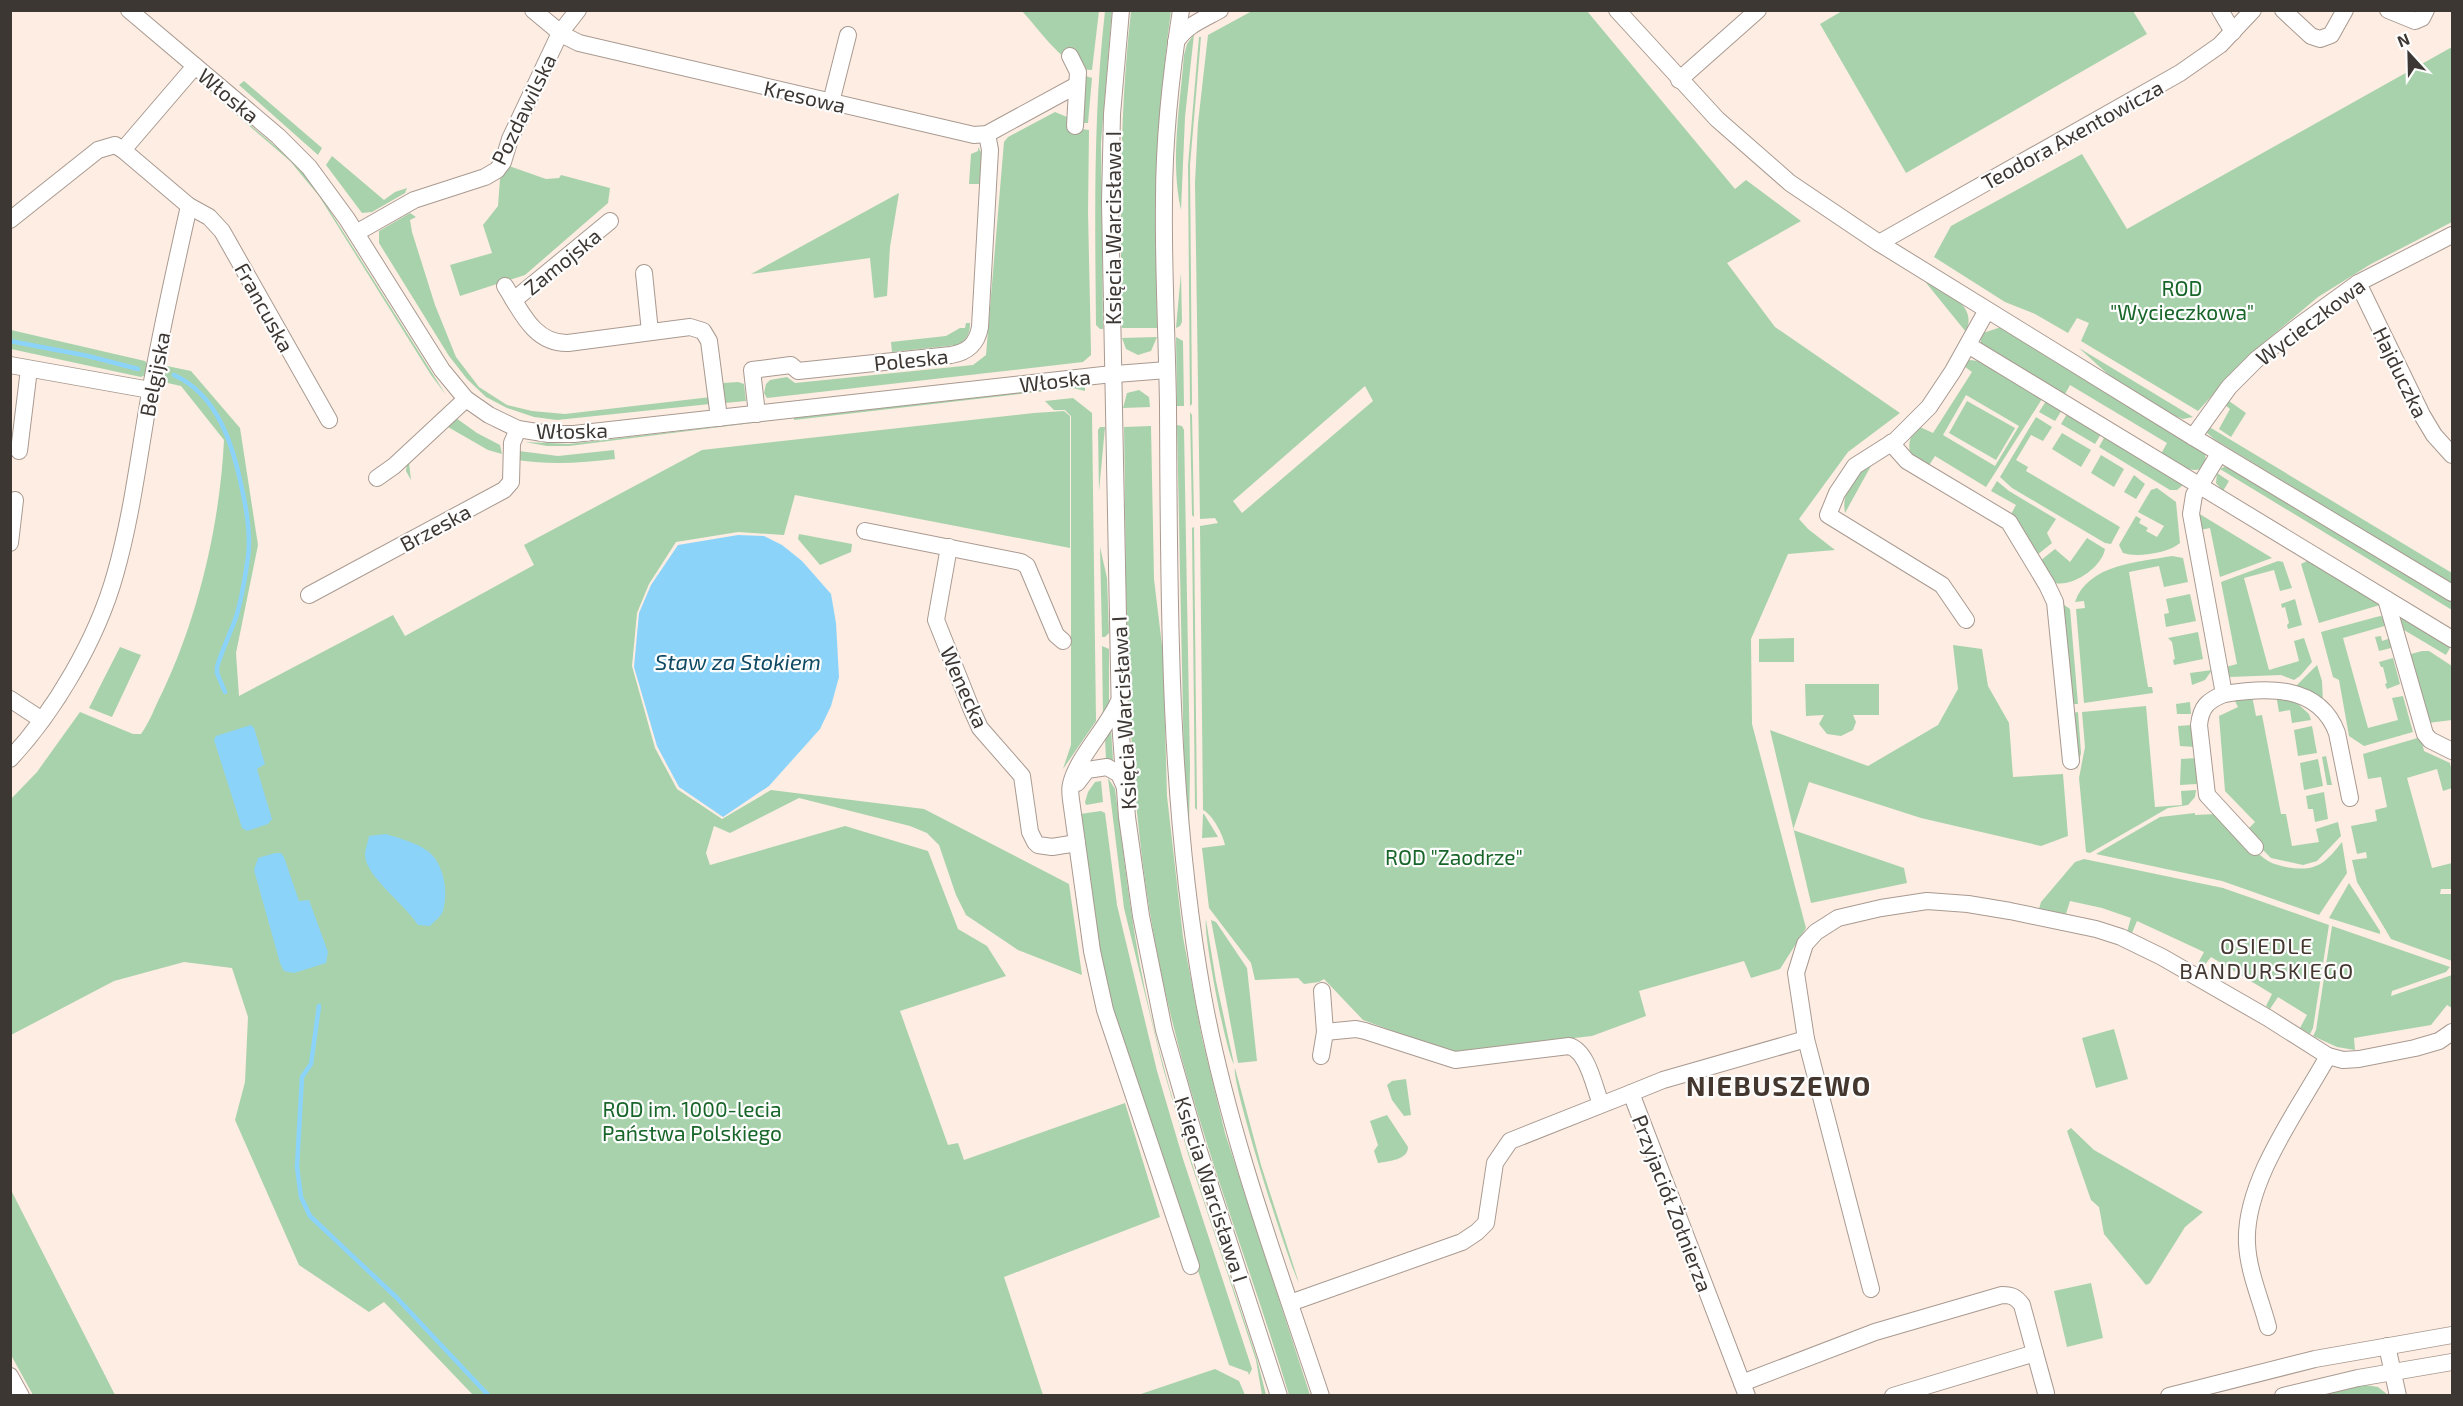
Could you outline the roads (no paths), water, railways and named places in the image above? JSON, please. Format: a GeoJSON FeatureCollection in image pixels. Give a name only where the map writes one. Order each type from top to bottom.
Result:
{"type":"FeatureCollection","features":[{"type":"Feature","properties":{"kind":"street","name":"Włoska"},"geometry":{"type":"LineString","coordinates":[[129,10],[301,158],[327,188],[442,370],[466,399],[489,416],[518,429],[561,435],[1167,370]]}},
{"type":"Feature","properties":{"kind":"street","name":"Kresowa"},"geometry":{"type":"LineString","coordinates":[[532,10],[560,33],[579,43],[974,135],[987,134]]}},
{"type":"Feature","properties":{"kind":"street","name":"Pozdawilska"},"geometry":{"type":"LineString","coordinates":[[356,233],[414,200],[485,177],[497,170],[503,162],[510,140],[560,33],[567,20],[578,10]]}},
{"type":"Feature","properties":{"kind":"street","name":"Księcia Warcisława I"},"geometry":{"type":"LineString","coordinates":[[1121,10],[1114,71],[1110,160],[1120,698],[1124,785],[1139,907],[1164,1030],[1197,1145],[1279,1395]]}},
{"type":"Feature","properties":{"kind":"street","name":"Księcia Warcisława I"},"geometry":{"type":"LineString","coordinates":[[1181,10],[1166,142],[1164,200],[1174,750],[1178,810],[1187,895],[1203,999],[1227,1100],[1246,1169],[1321,1395]]}},
{"type":"Feature","properties":{"kind":"street"},"geometry":{"type":"LineString","coordinates":[[1176,42],[1191,26],[1220,10]]}},
{"type":"Feature","properties":{"kind":"street"},"geometry":{"type":"LineString","coordinates":[[1617,10],[1717,120],[1772,169],[1879,243],[2220,454],[2452,593]]}},
{"type":"Feature","properties":{"kind":"street"},"geometry":{"type":"LineString","coordinates":[[1680,80],[1758,10]]}},
{"type":"Feature","properties":{"kind":"street"},"geometry":{"type":"LineString","coordinates":[[2220,10],[2233,32]]}},
{"type":"Feature","properties":{"kind":"street","name":"Teodora Axentowicza"},"geometry":{"type":"LineString","coordinates":[[1879,243],[2180,73],[2209,54],[2253,10]]}},
{"type":"Feature","properties":{"kind":"street"},"geometry":{"type":"LineString","coordinates":[[2283,10],[2311,36],[2320,39],[2331,35],[2345,10]]}},
{"type":"Feature","properties":{"kind":"street"},"geometry":{"type":"LineString","coordinates":[[2388,10],[2415,21],[2422,15]]}},
{"type":"Feature","properties":{"kind":"street"},"geometry":{"type":"LineString","coordinates":[[831,102],[848,35]]}},
{"type":"Feature","properties":{"kind":"street"},"geometry":{"type":"LineString","coordinates":[[1071,56],[1078,72],[1075,126]]}},
{"type":"Feature","properties":{"kind":"street"},"geometry":{"type":"LineString","coordinates":[[123,150],[195,66]]}},
{"type":"Feature","properties":{"kind":"street"},"geometry":{"type":"LineString","coordinates":[[987,134],[1077,85]]}},
{"type":"Feature","properties":{"kind":"street","name":"Poleska"},"geometry":{"type":"LineString","coordinates":[[757,414],[752,369],[791,365],[798,371],[951,355],[967,350],[976,341],[980,327],[990,150],[987,134]]}},
{"type":"Feature","properties":{"kind":"street"},"geometry":{"type":"LineString","coordinates":[[10,220],[98,150],[115,145],[189,206]]}},
{"type":"Feature","properties":{"kind":"street","name":"Belgijska"},"geometry":{"type":"LineString","coordinates":[[10,759],[42,720],[66,684],[105,607],[115,578],[132,506],[150,390],[189,206]]}},
{"type":"Feature","properties":{"kind":"street","name":"Francuska"},"geometry":{"type":"LineString","coordinates":[[189,206],[209,217],[222,231],[329,420]]}},
{"type":"Feature","properties":{"kind":"street","name":"Zamojska"},"geometry":{"type":"LineString","coordinates":[[610,221],[509,293],[535,331],[553,342],[568,343],[690,327],[697,328],[706,334],[709,341],[718,418]]}},
{"type":"Feature","properties":{"kind":"street","name":"Wycieczkowa"},"geometry":{"type":"LineString","coordinates":[[2193,437],[2216,404],[2243,372],[2300,325],[2358,283],[2452,235]]}},
{"type":"Feature","properties":{"kind":"street"},"geometry":{"type":"LineString","coordinates":[[644,273],[650,332]]}},
{"type":"Feature","properties":{"kind":"street","name":"Hajduczka"},"geometry":{"type":"LineString","coordinates":[[2358,283],[2422,415],[2433,435],[2452,455]]}},
{"type":"Feature","properties":{"kind":"street"},"geometry":{"type":"LineString","coordinates":[[1966,620],[1942,585],[1828,515],[1837,493],[1855,466],[1891,443],[1929,407],[1988,310]]}},
{"type":"Feature","properties":{"kind":"street"},"geometry":{"type":"LineString","coordinates":[[1968,345],[2452,639]]}},
{"type":"Feature","properties":{"kind":"street"},"geometry":{"type":"LineString","coordinates":[[11,368],[29,369],[150,390]]}},
{"type":"Feature","properties":{"kind":"street"},"geometry":{"type":"LineString","coordinates":[[19,451],[29,369]]}},
{"type":"Feature","properties":{"kind":"street"},"geometry":{"type":"LineString","coordinates":[[377,477],[394,466],[466,399]]}},
{"type":"Feature","properties":{"kind":"street","name":"Brzeska"},"geometry":{"type":"LineString","coordinates":[[309,595],[504,490],[511,482],[511,452],[518,429]]}},
{"type":"Feature","properties":{"kind":"street"},"geometry":{"type":"LineString","coordinates":[[1891,443],[1907,461],[2009,522],[2047,585],[2055,602],[2071,761]]}},
{"type":"Feature","properties":{"kind":"street"},"geometry":{"type":"LineString","coordinates":[[2220,454],[2200,485],[2191,506],[2192,524],[2224,693]]}},
{"type":"Feature","properties":{"kind":"street"},"geometry":{"type":"LineString","coordinates":[[10,543],[15,500]]}},
{"type":"Feature","properties":{"kind":"street"},"geometry":{"type":"LineString","coordinates":[[865,531],[1021,562],[1027,566],[1056,635],[1063,641]]}},
{"type":"Feature","properties":{"kind":"street","name":"Wenecka"},"geometry":{"type":"LineString","coordinates":[[949,548],[936,620],[971,708],[980,728],[1022,776],[1030,832],[1035,842],[1038,845],[1052,847],[1077,843]]}},
{"type":"Feature","properties":{"kind":"street"},"geometry":{"type":"LineString","coordinates":[[2386,599],[2425,734],[2430,740],[2452,751]]}},
{"type":"Feature","properties":{"kind":"street"},"geometry":{"type":"LineString","coordinates":[[2255,847],[2207,795],[2199,725],[2200,713],[2205,703],[2224,693],[2270,688],[2290,692],[2320,708],[2333,723],[2337,733],[2350,798]]}},
{"type":"Feature","properties":{"kind":"street"},"geometry":{"type":"LineString","coordinates":[[1120,698],[1113,714],[1074,774],[1070,789],[1071,807],[1092,951],[1105,1010],[1191,1266]]}},
{"type":"Feature","properties":{"kind":"street"},"geometry":{"type":"LineString","coordinates":[[10,699],[42,720]]}},
{"type":"Feature","properties":{"kind":"street"},"geometry":{"type":"LineString","coordinates":[[1071,807],[1077,784],[1087,770],[1096,767],[1113,769],[1124,785]]}},
{"type":"Feature","properties":{"kind":"street"},"geometry":{"type":"LineString","coordinates":[[1871,1289],[1806,1039],[1796,973],[1805,944],[1826,924],[1849,915],[1905,903],[1938,901],[2010,911],[2096,929],[2121,937],[2162,957],[2328,1056],[2343,1060],[2415,1048],[2439,1041],[2452,1032]]}},
{"type":"Feature","properties":{"kind":"street"},"geometry":{"type":"LineString","coordinates":[[1322,991],[1325,1032],[1322,1056]]}},
{"type":"Feature","properties":{"kind":"street"},"geometry":{"type":"LineString","coordinates":[[1325,1032],[1365,1031],[1455,1060],[1569,1046],[1577,1048],[1582,1055],[1601,1104]]}},
{"type":"Feature","properties":{"kind":"street","name":"Przyjaciół Żołnierza"},"geometry":{"type":"LineString","coordinates":[[1806,1039],[1663,1080],[1631,1093],[1744,1389],[1875,1332],[2002,1295],[2010,1295],[2018,1299],[2022,1305],[2046,1393]]}},
{"type":"Feature","properties":{"kind":"street"},"geometry":{"type":"LineString","coordinates":[[2268,1327],[2250,1262],[2247,1242],[2252,1200],[2267,1165],[2328,1056]]}},
{"type":"Feature","properties":{"kind":"street"},"geometry":{"type":"LineString","coordinates":[[1290,1303],[1462,1242],[1486,1223],[1495,1163],[1510,1141],[1631,1093]]}},
{"type":"Feature","properties":{"kind":"street"},"geometry":{"type":"LineString","coordinates":[[2169,1395],[2314,1359],[2452,1335]]}},
{"type":"Feature","properties":{"kind":"street"},"geometry":{"type":"LineString","coordinates":[[2387,1346],[2398,1395]]}},
{"type":"Feature","properties":{"kind":"street"},"geometry":{"type":"LineString","coordinates":[[1893,1395],[2035,1353]]}},
{"type":"Feature","properties":{"kind":"street"},"geometry":{"type":"LineString","coordinates":[[2283,1395],[2452,1362]]}},
{"type":"Feature","properties":{"kind":"street"},"geometry":{"type":"LineString","coordinates":[[10,1376],[21,1395]]}},
{"type":"Feature","properties":{"kind":"water","name":"Staw za Stokiem"},"geometry":{"type":"Polygon","coordinates":[[[738,535],[764,536],[782,545],[802,561],[831,594],[836,623],[839,677],[831,706],[820,729],[769,786],[723,817],[679,787],[657,746],[634,667],[639,613],[651,585],[678,545],[738,535]]]}},
{"type":"Feature","properties":{"kind":"water"},"geometry":{"type":"Polygon","coordinates":[[[251,725],[254,728],[265,764],[257,769],[272,819],[268,824],[247,831],[242,828],[214,740],[216,736],[251,725]]]}},
{"type":"Feature","properties":{"kind":"water"},"geometry":{"type":"Polygon","coordinates":[[[386,834],[424,848],[433,856],[440,868],[445,890],[443,911],[430,926],[418,925],[379,881],[367,863],[365,853],[369,836],[386,834]]]}},
{"type":"Feature","properties":{"kind":"water"},"geometry":{"type":"Polygon","coordinates":[[[281,853],[284,857],[299,901],[309,900],[328,952],[326,963],[294,973],[284,971],[280,963],[254,870],[258,858],[281,853]]]}},
{"type":"Feature","properties":{"kind":"waterway"},"geometry":{"type":"LineString","coordinates":[[10,341],[88,356],[138,369]]}},
{"type":"Feature","properties":{"kind":"waterway"},"geometry":{"type":"LineString","coordinates":[[174,375],[202,395],[221,423],[234,455],[247,514],[249,548],[240,605],[217,667],[217,673],[225,692]]}},
{"type":"Feature","properties":{"kind":"waterway"},"geometry":{"type":"LineString","coordinates":[[319,1006],[311,1064],[302,1077],[297,1167],[301,1197],[310,1216],[396,1297],[489,1396]]}},
{"type":"Feature","properties":{"kind":"district","name":"OSIEDLE BANDURSKIEGO"},"geometry":{"type":"Point","coordinates":[2267,958]}},
{"type":"Feature","properties":{"kind":"district","name":"NIEBUSZEWO"},"geometry":{"type":"Point","coordinates":[1779,1085]}},
{"type":"Feature","properties":{"kind":"park label","name":"ROD \"Wycieczkowa\""},"geometry":{"type":"Point","coordinates":[2182,299]}},
{"type":"Feature","properties":{"kind":"park label","name":"ROD \"Zaodrze\""},"geometry":{"type":"Point","coordinates":[1454,856]}},
{"type":"Feature","properties":{"kind":"park label","name":"ROD im. 1000-lecia Państwa Polskiego"},"geometry":{"type":"Point","coordinates":[692,1120]}}]}
